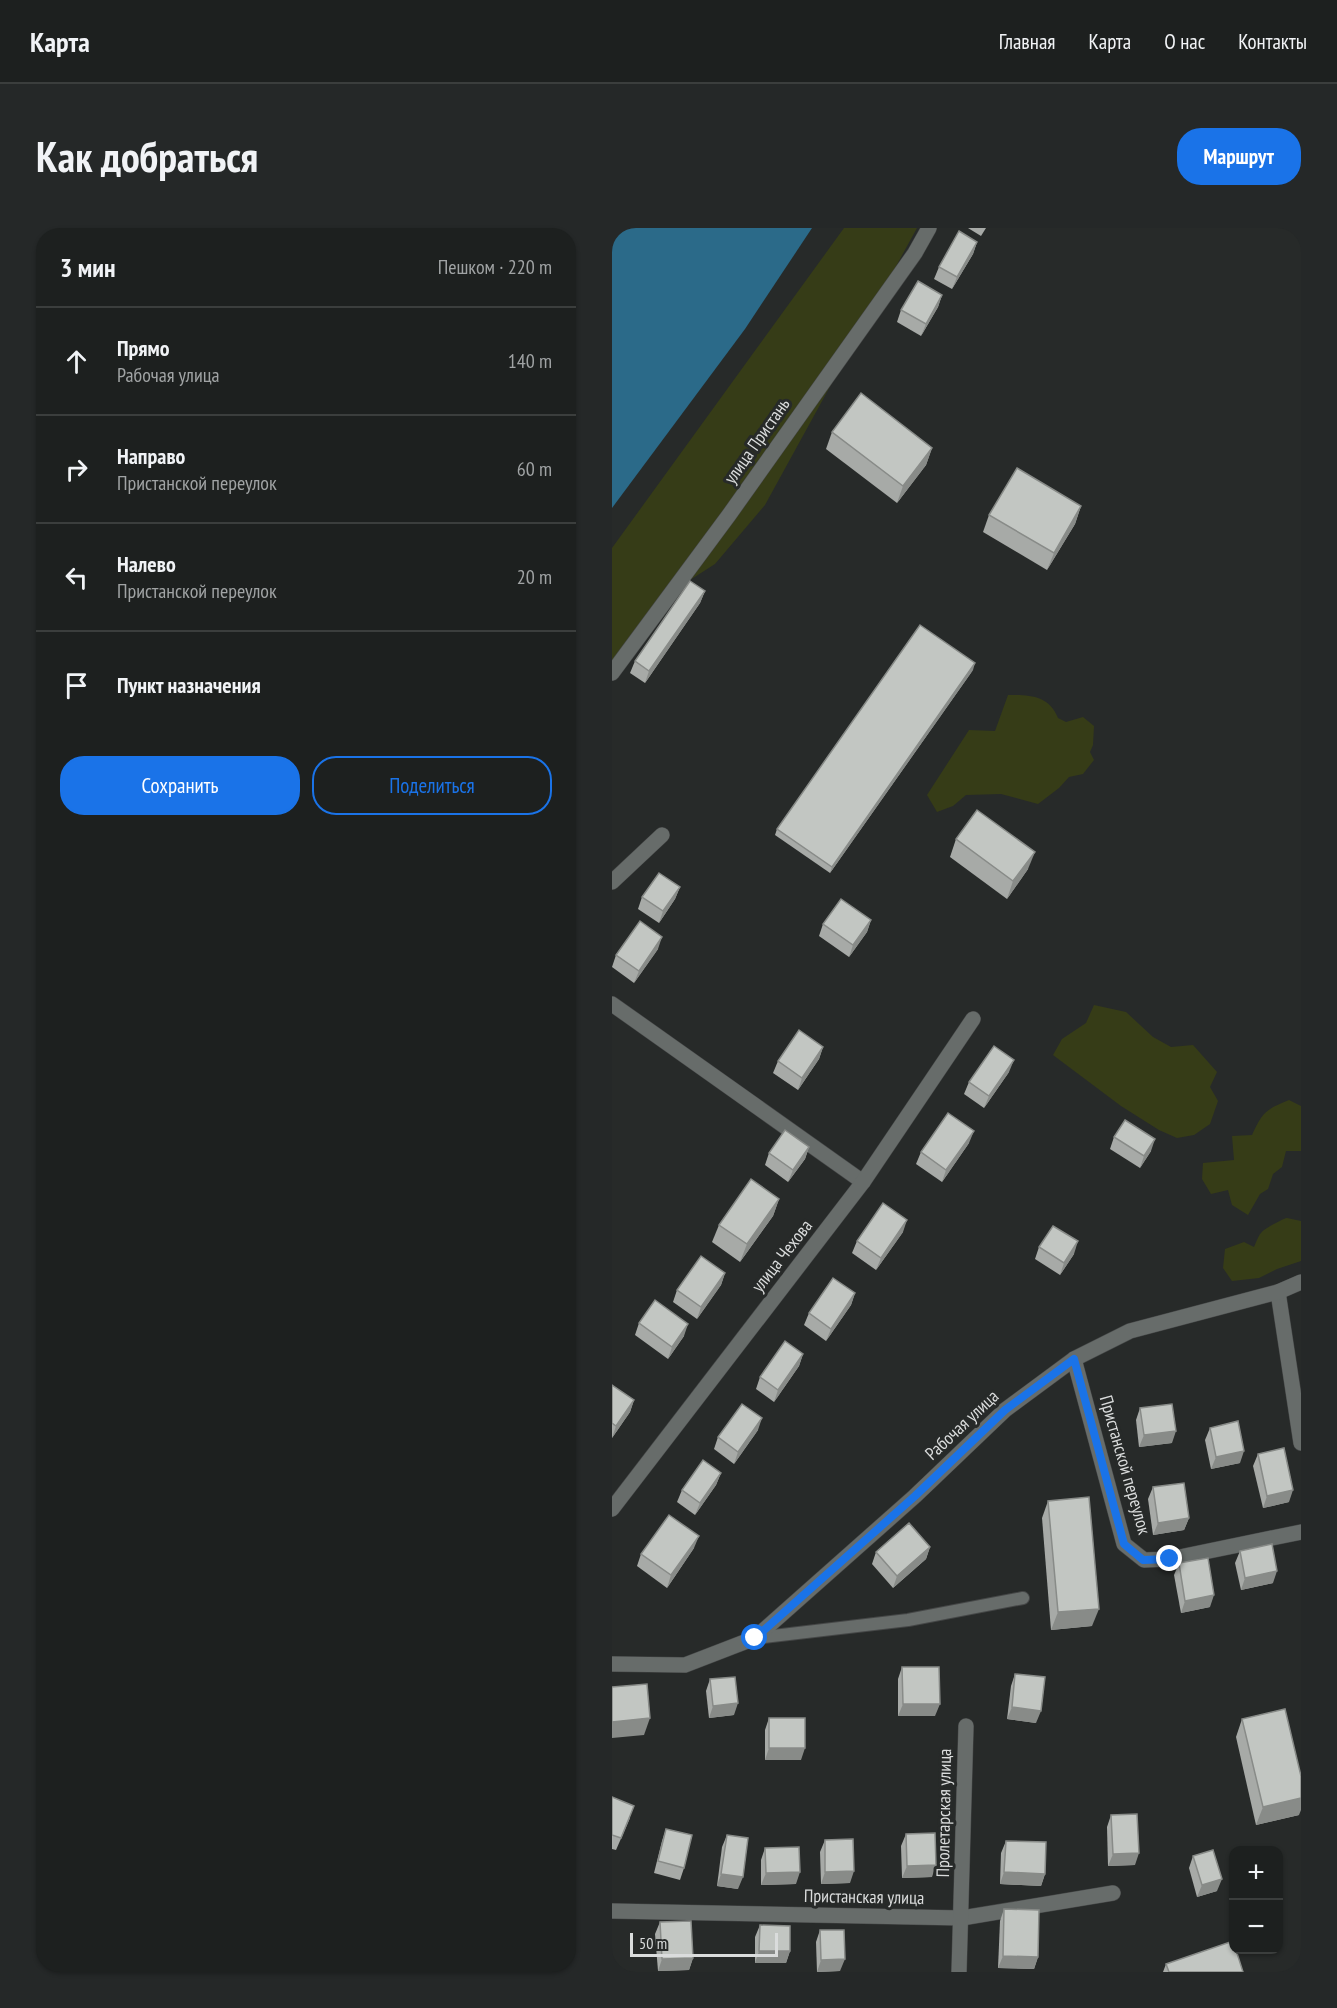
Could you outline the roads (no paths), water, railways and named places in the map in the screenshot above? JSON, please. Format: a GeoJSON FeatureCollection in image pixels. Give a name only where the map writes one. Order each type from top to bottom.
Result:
{"type":"FeatureCollection","features":[{"type":"Feature","properties":{"kind":"street","name":"улица Пристань"},"geometry":{"type":"LineString","coordinates":[[612,673],[729,515],[915,253],[929,228]]}},
{"type":"Feature","properties":{"kind":"street"},"geometry":{"type":"LineString","coordinates":[[612,882],[662,834]]}},
{"type":"Feature","properties":{"kind":"street"},"geometry":{"type":"LineString","coordinates":[[612,1004],[864,1182]]}},
{"type":"Feature","properties":{"kind":"street","name":"улица Чехова"},"geometry":{"type":"LineString","coordinates":[[612,1509],[864,1182],[973,1019]]}},
{"type":"Feature","properties":{"kind":"street","name":"Рабочая улица"},"geometry":{"type":"LineString","coordinates":[[755,1638],[915,1496],[1005,1410],[1074,1359],[1131,1331],[1278,1292],[1301,1282]]}},
{"type":"Feature","properties":{"kind":"street"},"geometry":{"type":"LineString","coordinates":[[1278,1292],[1301,1443]]}},
{"type":"Feature","properties":{"kind":"street","name":"Пристанской переулок"},"geometry":{"type":"LineString","coordinates":[[1074,1359],[1124,1544],[1143,1560],[1170,1559],[1301,1532]]}},
{"type":"Feature","properties":{"kind":"street"},"geometry":{"type":"LineString","coordinates":[[612,1664],[685,1665],[755,1638]]}},
{"type":"Feature","properties":{"kind":"street","name":"Пролетарская улица"},"geometry":{"type":"LineString","coordinates":[[959,1972],[966,1726]]}},
{"type":"Feature","properties":{"kind":"street","name":"Пристанская улица"},"geometry":{"type":"LineString","coordinates":[[612,1911],[962,1918],[1113,1893]]}},
{"type":"Feature","properties":{"kind":"lane"},"geometry":{"type":"LineString","coordinates":[[755,1638],[908,1620],[1023,1598]]}},
{"type":"Feature","properties":{"kind":"water"},"geometry":{"type":"Polygon","coordinates":[[[612,228],[812,228],[745,329],[612,508],[612,228]]]}}]}
